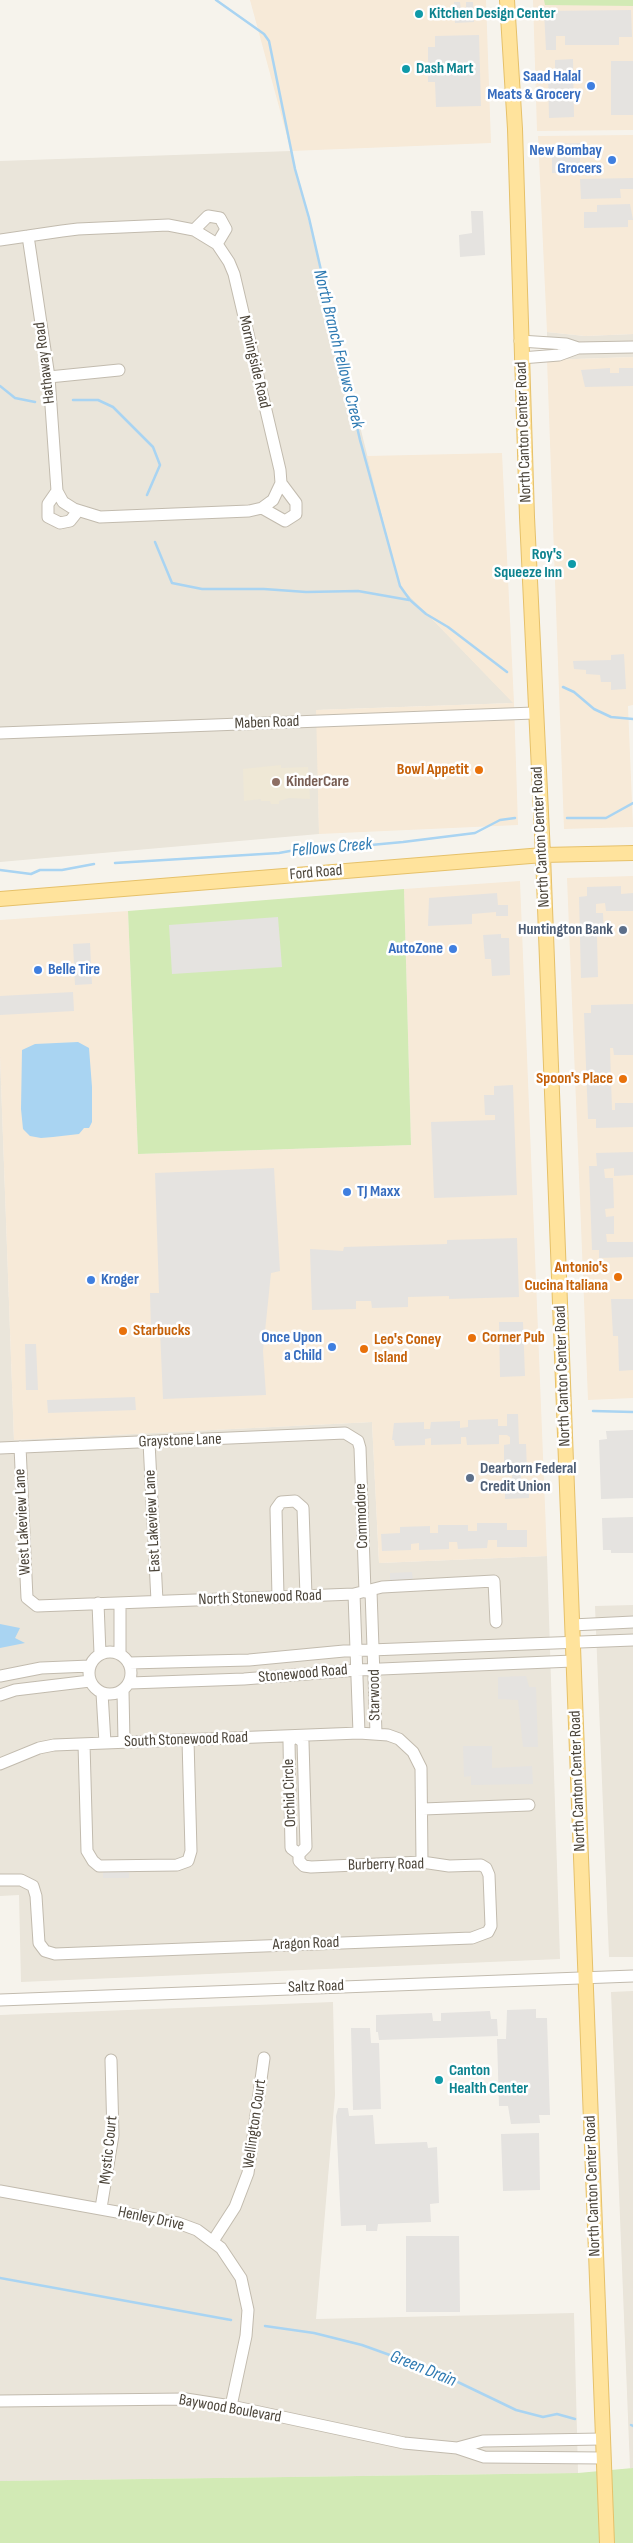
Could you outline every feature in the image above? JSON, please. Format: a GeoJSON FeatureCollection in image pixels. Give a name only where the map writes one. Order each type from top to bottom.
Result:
{"type":"FeatureCollection","features":[{"type":"Feature","properties":{"kind":"main road","name":"North Canton Center Road"},"geometry":{"type":"LineString","coordinates":[[507,0],[515,129],[520,341],[534,713],[542,855],[606,2543]]}},
{"type":"Feature","properties":{"kind":"main road","name":"Ford Road"},"geometry":{"type":"LineString","coordinates":[[0,899],[542,855],[633,854]]}},
{"type":"Feature","properties":{"kind":"street"},"geometry":{"type":"LineString","coordinates":[[194,230],[208,216],[220,218],[226,229],[217,244]]}},
{"type":"Feature","properties":{"kind":"street","name":"Morningside Road"},"geometry":{"type":"LineString","coordinates":[[0,240],[78,229],[182,226],[194,230],[217,244],[229,262],[234,274],[280,470],[281,483],[296,503],[296,514],[285,521],[262,508]]}},
{"type":"Feature","properties":{"kind":"street","name":"Hathaway Road"},"geometry":{"type":"LineString","coordinates":[[28,236],[50,377],[57,491],[48,504],[48,516],[60,523],[70,521],[78,511]]}},
{"type":"Feature","properties":{"kind":"street"},"geometry":{"type":"LineString","coordinates":[[520,341],[566,344],[578,348]]}},
{"type":"Feature","properties":{"kind":"street"},"geometry":{"type":"LineString","coordinates":[[521,358],[559,354],[578,348],[633,347]]}},
{"type":"Feature","properties":{"kind":"street"},"geometry":{"type":"LineString","coordinates":[[50,377],[119,370]]}},
{"type":"Feature","properties":{"kind":"street"},"geometry":{"type":"LineString","coordinates":[[57,491],[63,502],[78,511],[100,516],[249,511],[262,508],[273,500],[281,483]]}},
{"type":"Feature","properties":{"kind":"street","name":"Maben Road"},"geometry":{"type":"LineString","coordinates":[[0,733],[534,713]]}},
{"type":"Feature","properties":{"kind":"street","name":"Graystone Lane"},"geometry":{"type":"LineString","coordinates":[[0,1448],[345,1433],[358,1441]]}},
{"type":"Feature","properties":{"kind":"street","name":"Commodore"},"geometry":{"type":"LineString","coordinates":[[358,1441],[363,1593]]}},
{"type":"Feature","properties":{"kind":"street","name":"East Lakeview Lane"},"geometry":{"type":"LineString","coordinates":[[149,1442],[157,1601]]}},
{"type":"Feature","properties":{"kind":"street","name":"West Lakeview Lane"},"geometry":{"type":"LineString","coordinates":[[20,1447],[27,1598]]}},
{"type":"Feature","properties":{"kind":"street"},"geometry":{"type":"LineString","coordinates":[[278,1597],[276,1509],[281,1502],[295,1501],[302,1508],[306,1596]]}},
{"type":"Feature","properties":{"kind":"street","name":"North Stonewood Road"},"geometry":{"type":"LineString","coordinates":[[27,1598],[37,1606],[98,1604],[363,1593],[382,1587],[494,1581],[496,1622]]}},
{"type":"Feature","properties":{"kind":"street","name":"Starwood"},"geometry":{"type":"LineString","coordinates":[[363,1593],[374,1651],[376,1733],[399,1739],[414,1752],[420,1768],[422,1862]]}},
{"type":"Feature","properties":{"kind":"street","name":"Starwood"},"geometry":{"type":"LineString","coordinates":[[359,1733],[356,1651],[363,1593]]}},
{"type":"Feature","properties":{"kind":"street"},"geometry":{"type":"LineString","coordinates":[[120,1603],[120,1654]]}},
{"type":"Feature","properties":{"kind":"street"},"geometry":{"type":"LineString","coordinates":[[98,1604],[100,1654]]}},
{"type":"Feature","properties":{"kind":"street"},"geometry":{"type":"LineString","coordinates":[[572,1624],[633,1622]]}},
{"type":"Feature","properties":{"kind":"street"},"geometry":{"type":"LineString","coordinates":[[618,1623],[619,1641]]}},
{"type":"Feature","properties":{"kind":"street","name":"Stonewood Road"},"geometry":{"type":"LineString","coordinates":[[129,1663],[248,1660],[356,1651],[633,1640]]}},
{"type":"Feature","properties":{"kind":"street"},"geometry":{"type":"LineString","coordinates":[[476,1645],[477,1664]]}},
{"type":"Feature","properties":{"kind":"street"},"geometry":{"type":"LineString","coordinates":[[124,1742],[126,1687],[132,1669],[120,1654],[110,1652],[100,1654],[90,1666],[90,1682],[102,1693],[112,1695],[126,1687]]}},
{"type":"Feature","properties":{"kind":"street","name":"Stonewood Road"},"geometry":{"type":"LineString","coordinates":[[126,1687],[357,1670],[573,1661]]}},
{"type":"Feature","properties":{"kind":"street"},"geometry":{"type":"LineString","coordinates":[[0,1676],[41,1668],[90,1666]]}},
{"type":"Feature","properties":{"kind":"street"},"geometry":{"type":"LineString","coordinates":[[0,1695],[15,1690],[90,1682]]}},
{"type":"Feature","properties":{"kind":"street"},"geometry":{"type":"LineString","coordinates":[[102,1693],[105,1743]]}},
{"type":"Feature","properties":{"kind":"street","name":"South Stonewood Road"},"geometry":{"type":"LineString","coordinates":[[0,1764],[45,1746],[376,1733]]}},
{"type":"Feature","properties":{"kind":"street","name":"Orchid Circle"},"geometry":{"type":"LineString","coordinates":[[295,1736],[303,1742],[306,1847],[299,1857]]}},
{"type":"Feature","properties":{"kind":"street"},"geometry":{"type":"LineString","coordinates":[[84,1744],[87,1851],[99,1866],[177,1865],[188,1861],[192,1851],[188,1740]]}},
{"type":"Feature","properties":{"kind":"street"},"geometry":{"type":"LineString","coordinates":[[422,1808],[528,1805]]}},
{"type":"Feature","properties":{"kind":"street","name":"Burberry Road"},"geometry":{"type":"LineString","coordinates":[[299,1857],[304,1866],[311,1867],[422,1862],[449,1866],[474,1865]]}},
{"type":"Feature","properties":{"kind":"street","name":"Aragon Road"},"geometry":{"type":"LineString","coordinates":[[0,1880],[21,1880],[33,1886],[36,1896],[39,1943],[44,1951],[55,1954],[481,1936],[488,1932],[491,1926],[489,1875],[486,1868],[474,1865]]}},
{"type":"Feature","properties":{"kind":"street","name":"Saltz Road"},"geometry":{"type":"LineString","coordinates":[[0,2000],[633,1976]]}},
{"type":"Feature","properties":{"kind":"street","name":"Wellington Court"},"geometry":{"type":"LineString","coordinates":[[213,2241],[235,2207],[248,2174],[264,2058]]}},
{"type":"Feature","properties":{"kind":"street","name":"Mystic Court"},"geometry":{"type":"LineString","coordinates":[[101,2208],[113,2135],[111,2060]]}},
{"type":"Feature","properties":{"kind":"street","name":"Henley Drive"},"geometry":{"type":"LineString","coordinates":[[0,2191],[178,2222],[197,2230],[213,2241],[235,2266],[247,2300],[247,2330],[231,2406]]}},
{"type":"Feature","properties":{"kind":"street","name":"Baywood Boulevard"},"geometry":{"type":"LineString","coordinates":[[0,2401],[171,2399],[231,2406],[388,2440],[457,2448],[484,2457],[603,2458]]}},
{"type":"Feature","properties":{"kind":"street","name":"Baywood Boulevard"},"geometry":{"type":"LineString","coordinates":[[457,2448],[484,2441],[602,2439]]}},
{"type":"Feature","properties":{"kind":"shaded area"},"geometry":{"type":"Polygon","coordinates":[[[250,0],[486,0],[491,143],[291,151],[250,0]]]}},
{"type":"Feature","properties":{"kind":"shaded area"},"geometry":{"type":"Polygon","coordinates":[[[533,0],[633,0],[633,130],[537,131],[533,0]]]}},
{"type":"Feature","properties":{"kind":"shaded area"},"geometry":{"type":"Polygon","coordinates":[[[454,2],[460,2],[461,11],[466,11],[466,2],[473,2],[474,22],[455,23],[454,2]]]}},
{"type":"Feature","properties":{"kind":"shaded area"},"geometry":{"type":"Polygon","coordinates":[[[631,10],[632,37],[619,37],[619,45],[565,45],[565,36],[556,36],[556,50],[546,50],[544,11],[631,10]]]}},
{"type":"Feature","properties":{"kind":"shaded area"},"geometry":{"type":"Polygon","coordinates":[[[479,35],[481,106],[436,107],[435,82],[428,82],[428,47],[435,47],[435,36],[479,35]]]}},
{"type":"Feature","properties":{"kind":"shaded area"},"geometry":{"type":"Polygon","coordinates":[[[573,59],[574,117],[549,118],[548,72],[555,72],[555,60],[573,59]]]}},
{"type":"Feature","properties":{"kind":"shaded area"},"geometry":{"type":"Polygon","coordinates":[[[611,61],[633,61],[633,115],[611,115],[611,61]]]}},
{"type":"Feature","properties":{"kind":"shaded area"},"geometry":{"type":"Polygon","coordinates":[[[633,135],[633,334],[585,336],[547,332],[538,136],[633,135]]]}},
{"type":"Feature","properties":{"kind":"shaded area"},"geometry":{"type":"Polygon","coordinates":[[[580,143],[580,173],[552,173],[552,144],[580,143]]]}},
{"type":"Feature","properties":{"kind":"shaded area"},"geometry":{"type":"Polygon","coordinates":[[[291,151],[400,586],[514,703],[317,710],[319,834],[0,862],[0,161],[291,151]]]}},
{"type":"Feature","properties":{"kind":"shaded area"},"geometry":{"type":"Polygon","coordinates":[[[633,178],[633,189],[620,189],[621,198],[581,199],[580,179],[633,178]]]}},
{"type":"Feature","properties":{"kind":"shaded area"},"geometry":{"type":"Polygon","coordinates":[[[630,204],[633,220],[628,220],[628,227],[584,228],[584,212],[597,212],[597,205],[630,204]]]}},
{"type":"Feature","properties":{"kind":"shaded area"},"geometry":{"type":"Polygon","coordinates":[[[471,211],[483,211],[485,255],[460,257],[459,235],[472,233],[471,211]]]}},
{"type":"Feature","properties":{"kind":"shaded area"},"geometry":{"type":"Polygon","coordinates":[[[547,332],[585,336],[633,334],[633,357],[547,360],[547,332]]]}},
{"type":"Feature","properties":{"kind":"shaded area"},"geometry":{"type":"Polygon","coordinates":[[[633,357],[633,705],[628,706],[633,827],[564,829],[547,360],[633,357]]]}},
{"type":"Feature","properties":{"kind":"shaded area"},"geometry":{"type":"Polygon","coordinates":[[[610,368],[610,373],[619,373],[619,368],[633,368],[633,386],[585,387],[581,370],[610,368]]]}},
{"type":"Feature","properties":{"kind":"shaded area"},"geometry":{"type":"Polygon","coordinates":[[[502,453],[514,703],[518,825],[319,834],[316,710],[513,703],[400,586],[367,456],[502,453]]]}},
{"type":"Feature","properties":{"kind":"shaded area"},"geometry":{"type":"Polygon","coordinates":[[[624,654],[626,689],[611,690],[611,682],[601,682],[600,675],[586,674],[586,670],[574,669],[573,661],[611,660],[611,655],[624,654]]]}},
{"type":"Feature","properties":{"kind":"shaded area","name":"KinderCare"},"geometry":{"type":"Polygon","coordinates":[[[281,765],[281,768],[308,767],[310,799],[289,798],[279,801],[279,804],[271,804],[270,801],[261,801],[261,799],[244,801],[243,769],[281,765]]]}},
{"type":"Feature","properties":{"kind":"shaded area"},"geometry":{"type":"Polygon","coordinates":[[[633,876],[633,1398],[588,1400],[567,878],[633,876]]]}},
{"type":"Feature","properties":{"kind":"shaded area"},"geometry":{"type":"Polygon","coordinates":[[[520,881],[547,1556],[379,1563],[372,1422],[14,1440],[0,1055],[0,920],[128,911],[138,1154],[411,1145],[404,889],[520,881]]]}},
{"type":"Feature","properties":{"kind":"shaded area"},"geometry":{"type":"Polygon","coordinates":[[[621,886],[621,894],[633,893],[633,911],[606,911],[605,903],[596,904],[596,913],[603,913],[604,936],[597,937],[598,977],[581,978],[579,897],[587,896],[587,887],[621,886]]]}},
{"type":"Feature","properties":{"kind":"shaded area"},"geometry":{"type":"Polygon","coordinates":[[[497,893],[498,905],[508,905],[508,916],[496,916],[496,912],[472,914],[472,924],[428,926],[429,898],[497,893]]]}},
{"type":"Feature","properties":{"kind":"shaded area"},"geometry":{"type":"Polygon","coordinates":[[[278,917],[282,967],[172,974],[169,925],[278,917]]]}},
{"type":"Feature","properties":{"kind":"shaded area"},"geometry":{"type":"Polygon","coordinates":[[[501,934],[501,938],[509,938],[510,975],[492,976],[491,959],[485,959],[483,935],[501,934]]]}},
{"type":"Feature","properties":{"kind":"shaded area"},"geometry":{"type":"Polygon","coordinates":[[[90,943],[92,984],[75,985],[73,944],[90,943]]]}},
{"type":"Feature","properties":{"kind":"shaded area"},"geometry":{"type":"Polygon","coordinates":[[[73,992],[74,1011],[0,1015],[0,996],[73,992]]]}},
{"type":"Feature","properties":{"kind":"shaded area"},"geometry":{"type":"Polygon","coordinates":[[[633,1004],[633,1055],[614,1055],[613,1048],[610,1048],[612,1110],[615,1110],[615,1103],[633,1103],[633,1127],[596,1128],[596,1119],[588,1119],[584,1013],[591,1013],[591,1005],[633,1004]]]}},
{"type":"Feature","properties":{"kind":"shaded area"},"geometry":{"type":"Polygon","coordinates":[[[0,1054],[14,1440],[372,1422],[379,1563],[547,1556],[560,1959],[21,1982],[19,1895],[0,1896],[0,1054]]]}},
{"type":"Feature","properties":{"kind":"shaded area"},"geometry":{"type":"Polygon","coordinates":[[[513,1085],[517,1195],[434,1198],[431,1122],[495,1120],[495,1115],[485,1115],[484,1095],[494,1095],[494,1086],[513,1085]]]}},
{"type":"Feature","properties":{"kind":"shaded area"},"geometry":{"type":"Polygon","coordinates":[[[633,1152],[633,1175],[614,1176],[614,1168],[604,1169],[605,1178],[613,1178],[614,1208],[605,1209],[606,1217],[614,1216],[614,1234],[606,1234],[607,1242],[633,1242],[633,1257],[599,1258],[599,1250],[592,1250],[589,1166],[597,1166],[596,1153],[633,1152]]]}},
{"type":"Feature","properties":{"kind":"shaded area"},"geometry":{"type":"Polygon","coordinates":[[[274,1168],[280,1271],[271,1273],[263,1351],[266,1395],[163,1399],[160,1330],[151,1330],[150,1293],[159,1293],[155,1173],[274,1168]]]}},
{"type":"Feature","properties":{"kind":"shaded area"},"geometry":{"type":"Polygon","coordinates":[[[517,1238],[519,1297],[449,1299],[449,1296],[408,1297],[408,1307],[372,1308],[371,1301],[356,1301],[356,1309],[312,1310],[310,1249],[343,1251],[344,1247],[447,1244],[447,1240],[517,1238]]]}},
{"type":"Feature","properties":{"kind":"shaded area"},"geometry":{"type":"Polygon","coordinates":[[[611,1299],[633,1299],[633,1370],[619,1371],[618,1336],[613,1336],[611,1299]]]}},
{"type":"Feature","properties":{"kind":"shaded area"},"geometry":{"type":"Polygon","coordinates":[[[499,1322],[523,1322],[525,1376],[500,1377],[499,1322]]]}},
{"type":"Feature","properties":{"kind":"shaded area"},"geometry":{"type":"Polygon","coordinates":[[[25,1344],[36,1344],[38,1390],[26,1390],[25,1344]]]}},
{"type":"Feature","properties":{"kind":"shaded area"},"geometry":{"type":"Polygon","coordinates":[[[135,1397],[136,1410],[48,1413],[47,1400],[135,1397]]]}},
{"type":"Feature","properties":{"kind":"shaded area"},"geometry":{"type":"Polygon","coordinates":[[[507,1414],[518,1414],[519,1444],[526,1444],[527,1471],[521,1471],[521,1480],[529,1480],[529,1498],[505,1499],[505,1481],[512,1481],[512,1471],[504,1471],[504,1445],[510,1444],[510,1437],[507,1435],[499,1435],[499,1444],[467,1445],[466,1437],[461,1437],[461,1444],[431,1445],[431,1438],[425,1439],[425,1445],[395,1446],[394,1440],[392,1440],[394,1423],[424,1422],[424,1429],[430,1429],[431,1422],[460,1421],[460,1428],[468,1427],[468,1420],[498,1419],[498,1426],[507,1426],[507,1414]]]}},
{"type":"Feature","properties":{"kind":"shaded area"},"geometry":{"type":"Polygon","coordinates":[[[633,1430],[633,1498],[601,1499],[599,1440],[607,1439],[606,1431],[633,1430]]]}},
{"type":"Feature","properties":{"kind":"shaded area"},"geometry":{"type":"Polygon","coordinates":[[[633,1517],[633,1553],[611,1553],[611,1550],[603,1550],[602,1518],[633,1517]]]}},
{"type":"Feature","properties":{"kind":"shaded area"},"geometry":{"type":"Polygon","coordinates":[[[477,1523],[507,1523],[507,1530],[527,1530],[527,1547],[497,1547],[497,1540],[488,1540],[487,1548],[458,1549],[457,1542],[449,1542],[449,1549],[419,1550],[419,1543],[411,1544],[411,1550],[382,1551],[381,1534],[400,1533],[400,1527],[430,1526],[430,1533],[438,1533],[438,1525],[468,1525],[468,1531],[477,1531],[477,1523]]]}},
{"type":"Feature","properties":{"kind":"shaded area"},"geometry":{"type":"Polygon","coordinates":[[[412,1572],[413,1580],[390,1581],[390,1573],[412,1572]]]}},
{"type":"Feature","properties":{"kind":"shaded area"},"geometry":{"type":"Polygon","coordinates":[[[633,1605],[633,1957],[609,1957],[595,1606],[633,1605]]]}},
{"type":"Feature","properties":{"kind":"shaded area"},"geometry":{"type":"Polygon","coordinates":[[[526,1676],[529,1687],[536,1687],[538,1747],[523,1747],[518,1700],[498,1699],[498,1677],[526,1676]]]}},
{"type":"Feature","properties":{"kind":"shaded area"},"geometry":{"type":"Polygon","coordinates":[[[463,1746],[492,1746],[492,1768],[532,1766],[533,1784],[471,1785],[471,1776],[464,1777],[463,1746]]]}},
{"type":"Feature","properties":{"kind":"shaded area"},"geometry":{"type":"Polygon","coordinates":[[[129,1869],[129,1878],[103,1878],[103,1870],[129,1869]]]}},
{"type":"Feature","properties":{"kind":"shaded area"},"geometry":{"type":"Polygon","coordinates":[[[633,1991],[633,2468],[630,2468],[611,1992],[633,1991]]]}},
{"type":"Feature","properties":{"kind":"shaded area"},"geometry":{"type":"Polygon","coordinates":[[[333,2002],[335,2095],[316,2319],[574,2313],[578,2473],[0,2481],[0,2015],[333,2002]]]}},
{"type":"Feature","properties":{"kind":"shaded area"},"geometry":{"type":"Polygon","coordinates":[[[536,2009],[536,2018],[547,2018],[550,2115],[539,2115],[540,2123],[511,2124],[508,2106],[499,2106],[497,2039],[506,2039],[507,2010],[536,2009]]]}},
{"type":"Feature","properties":{"kind":"shaded area"},"geometry":{"type":"Polygon","coordinates":[[[490,2011],[491,2019],[497,2019],[498,2036],[379,2040],[378,2032],[376,2032],[376,2015],[432,2013],[433,2021],[441,2021],[441,2013],[490,2011]]]}},
{"type":"Feature","properties":{"kind":"shaded area"},"geometry":{"type":"Polygon","coordinates":[[[351,2028],[370,2028],[371,2043],[379,2043],[381,2109],[353,2110],[351,2028]]]}},
{"type":"Feature","properties":{"kind":"shaded area"},"geometry":{"type":"Polygon","coordinates":[[[338,2108],[348,2108],[349,2116],[373,2115],[375,2144],[427,2142],[428,2148],[437,2147],[439,2203],[430,2204],[431,2222],[378,2224],[377,2231],[366,2231],[366,2225],[341,2226],[336,2116],[338,2108]]]}},
{"type":"Feature","properties":{"kind":"shaded area"},"geometry":{"type":"Polygon","coordinates":[[[539,2133],[540,2190],[503,2191],[501,2134],[539,2133]]]}},
{"type":"Feature","properties":{"kind":"shaded area"},"geometry":{"type":"Polygon","coordinates":[[[406,2236],[459,2236],[460,2312],[406,2312],[406,2236]]]}},
{"type":"Feature","properties":{"kind":"green space"},"geometry":{"type":"Polygon","coordinates":[[[544,0],[633,0],[633,6],[545,5],[544,0]]]}},
{"type":"Feature","properties":{"kind":"green space"},"geometry":{"type":"Polygon","coordinates":[[[404,889],[411,1145],[138,1154],[128,911],[404,889]]]}},
{"type":"Feature","properties":{"kind":"green space"},"geometry":{"type":"Polygon","coordinates":[[[633,2468],[633,2543],[0,2543],[0,2481],[578,2473],[633,2468]]]}},
{"type":"Feature","properties":{"kind":"water"},"geometry":{"type":"Polygon","coordinates":[[[78,1042],[89,1048],[92,1122],[89,1128],[84,1128],[79,1134],[41,1138],[30,1136],[23,1129],[21,1109],[22,1050],[35,1044],[78,1042]]]}},
{"type":"Feature","properties":{"kind":"water"},"geometry":{"type":"Polygon","coordinates":[[[0,1624],[20,1628],[15,1638],[25,1643],[0,1648],[0,1624]]]}},
{"type":"Feature","properties":{"kind":"waterway","name":"North Branch Fellows Creek"},"geometry":{"type":"LineString","coordinates":[[216,0],[264,34],[269,41],[295,169],[309,218],[360,440],[400,586],[410,600],[426,614],[448,627],[507,672]]}},
{"type":"Feature","properties":{"kind":"waterway"},"geometry":{"type":"LineString","coordinates":[[0,386],[15,398],[35,402]]}},
{"type":"Feature","properties":{"kind":"waterway"},"geometry":{"type":"LineString","coordinates":[[73,400],[98,400],[113,407],[153,447],[160,465],[147,495]]}},
{"type":"Feature","properties":{"kind":"waterway"},"geometry":{"type":"LineString","coordinates":[[155,542],[172,583],[202,589],[264,589],[306,592],[358,591],[409,600]]}},
{"type":"Feature","properties":{"kind":"waterway","name":"North Branch Fellows Creek"},"geometry":{"type":"LineString","coordinates":[[563,687],[574,692],[594,709],[611,717],[633,719]]}},
{"type":"Feature","properties":{"kind":"waterway","name":"Fellows Creek"},"geometry":{"type":"LineString","coordinates":[[567,818],[606,818],[633,803]]}},
{"type":"Feature","properties":{"kind":"waterway","name":"Fellows Creek"},"geometry":{"type":"LineString","coordinates":[[115,863],[279,853],[317,846],[360,846],[403,842],[475,833],[500,820],[515,818]]}},
{"type":"Feature","properties":{"kind":"waterway","name":"Fellows Creek"},"geometry":{"type":"LineString","coordinates":[[0,870],[31,874],[40,870],[62,870],[94,864]]}},
{"type":"Feature","properties":{"kind":"waterway"},"geometry":{"type":"LineString","coordinates":[[593,1411],[633,1412]]}},
{"type":"Feature","properties":{"kind":"waterway","name":"Green Drain"},"geometry":{"type":"LineString","coordinates":[[0,2278],[231,2320]]}},
{"type":"Feature","properties":{"kind":"waterway","name":"Green Drain"},"geometry":{"type":"LineString","coordinates":[[265,2326],[314,2333],[362,2345],[437,2372],[516,2410],[543,2417],[557,2414],[575,2419]]}},
{"type":"Feature","properties":{"kind":"place","name":"Kitchen Design Center"},"geometry":{"type":"Point","coordinates":[419,14]}},
{"type":"Feature","properties":{"kind":"place","name":"Dash Mart"},"geometry":{"type":"Point","coordinates":[406,69]}},
{"type":"Feature","properties":{"kind":"place","name":"Saad Halal Meats & Grocery"},"geometry":{"type":"Point","coordinates":[591,86]}},
{"type":"Feature","properties":{"kind":"place","name":"New Bombay Grocers"},"geometry":{"type":"Point","coordinates":[612,160]}},
{"type":"Feature","properties":{"kind":"place","name":"Roy's Squeeze Inn"},"geometry":{"type":"Point","coordinates":[572,564]}},
{"type":"Feature","properties":{"kind":"place","name":"Bowl Appetit"},"geometry":{"type":"Point","coordinates":[479,770]}},
{"type":"Feature","properties":{"kind":"place","name":"KinderCare"},"geometry":{"type":"Point","coordinates":[276,782]}},
{"type":"Feature","properties":{"kind":"place","name":"Huntington Bank"},"geometry":{"type":"Point","coordinates":[623,930]}},
{"type":"Feature","properties":{"kind":"place","name":"AutoZone"},"geometry":{"type":"Point","coordinates":[453,949]}},
{"type":"Feature","properties":{"kind":"place","name":"Belle Tire"},"geometry":{"type":"Point","coordinates":[38,970]}},
{"type":"Feature","properties":{"kind":"place","name":"Spoon's Place"},"geometry":{"type":"Point","coordinates":[623,1079]}},
{"type":"Feature","properties":{"kind":"place","name":"TJ Maxx"},"geometry":{"type":"Point","coordinates":[347,1192]}},
{"type":"Feature","properties":{"kind":"place","name":"Antonio's Cucina Italiana"},"geometry":{"type":"Point","coordinates":[618,1277]}},
{"type":"Feature","properties":{"kind":"place","name":"Kroger"},"geometry":{"type":"Point","coordinates":[91,1280]}},
{"type":"Feature","properties":{"kind":"place","name":"Starbucks"},"geometry":{"type":"Point","coordinates":[123,1331]}},
{"type":"Feature","properties":{"kind":"place","name":"Corner Pub"},"geometry":{"type":"Point","coordinates":[472,1338]}},
{"type":"Feature","properties":{"kind":"place","name":"Once Upon a Child"},"geometry":{"type":"Point","coordinates":[332,1347]}},
{"type":"Feature","properties":{"kind":"place","name":"Leo's Coney Island"},"geometry":{"type":"Point","coordinates":[364,1349]}},
{"type":"Feature","properties":{"kind":"place","name":"Dearborn Federal Credit Union"},"geometry":{"type":"Point","coordinates":[470,1478]}},
{"type":"Feature","properties":{"kind":"place","name":"Canton Health Center"},"geometry":{"type":"Point","coordinates":[439,2080]}}]}
